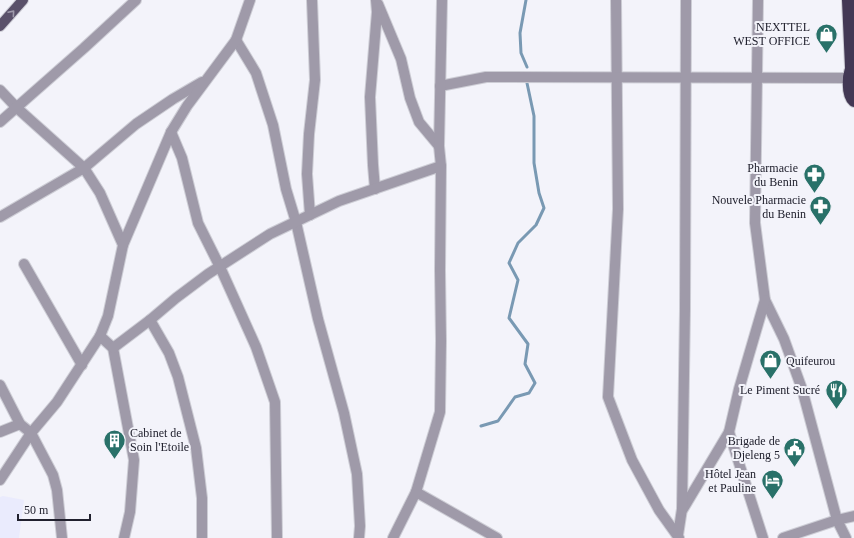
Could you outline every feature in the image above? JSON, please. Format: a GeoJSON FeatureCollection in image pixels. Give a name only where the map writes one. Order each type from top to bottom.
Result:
{"type":"FeatureCollection","features":[{"type":"Feature","properties":{"kind":"highway"},"geometry":{"type":"LineString","coordinates":[[848,0],[851,70],[850,96],[854,101]]}},
{"type":"Feature","properties":{"kind":"main road"},"geometry":{"type":"LineString","coordinates":[[0,26],[23,0]]}},
{"type":"Feature","properties":{"kind":"street"},"geometry":{"type":"LineString","coordinates":[[0,122],[136,0]]}},
{"type":"Feature","properties":{"kind":"street"},"geometry":{"type":"LineString","coordinates":[[0,480],[31,433],[57,402],[100,336],[108,316],[123,245],[160,156],[171,132],[187,106],[236,40],[250,0]]}},
{"type":"Feature","properties":{"kind":"street"},"geometry":{"type":"LineString","coordinates":[[310,215],[307,174],[314,80],[312,0]]}},
{"type":"Feature","properties":{"kind":"street"},"geometry":{"type":"LineString","coordinates":[[375,189],[372,166],[370,97],[377,12],[376,0]]}},
{"type":"Feature","properties":{"kind":"street"},"geometry":{"type":"LineString","coordinates":[[376,0],[401,58],[410,98],[419,122],[439,146]]}},
{"type":"Feature","properties":{"kind":"street"},"geometry":{"type":"LineString","coordinates":[[393,538],[416,492],[440,412],[441,166],[439,146],[442,0]]}},
{"type":"Feature","properties":{"kind":"street"},"geometry":{"type":"LineString","coordinates":[[616,0],[618,209],[608,397],[632,460],[659,510],[679,536]]}},
{"type":"Feature","properties":{"kind":"street"},"geometry":{"type":"LineString","coordinates":[[679,536],[682,509],[685,309],[686,0]]}},
{"type":"Feature","properties":{"kind":"street"},"geometry":{"type":"LineString","coordinates":[[758,0],[755,223],[765,300],[784,339],[802,389],[838,520],[846,538]]}},
{"type":"Feature","properties":{"kind":"street"},"geometry":{"type":"LineString","coordinates":[[236,40],[256,73],[273,125],[286,189],[296,222],[318,319],[344,413],[357,474],[359,538]]}},
{"type":"Feature","properties":{"kind":"street"},"geometry":{"type":"LineString","coordinates":[[440,86],[486,77],[757,78],[801,77],[851,70]]}},
{"type":"Feature","properties":{"kind":"street"},"geometry":{"type":"LineString","coordinates":[[0,217],[84,168],[136,124],[205,80]]}},
{"type":"Feature","properties":{"kind":"street"},"geometry":{"type":"LineString","coordinates":[[0,90],[17,108],[84,168],[100,193],[123,245]]}},
{"type":"Feature","properties":{"kind":"street"},"geometry":{"type":"LineString","coordinates":[[171,132],[182,158],[198,223],[220,267],[256,347],[275,402],[277,538]]}},
{"type":"Feature","properties":{"kind":"street"},"geometry":{"type":"LineString","coordinates":[[113,348],[176,298],[270,234],[339,201],[441,166]]}},
{"type":"Feature","properties":{"kind":"street"},"geometry":{"type":"LineString","coordinates":[[24,264],[82,365]]}},
{"type":"Feature","properties":{"kind":"street"},"geometry":{"type":"LineString","coordinates":[[682,509],[729,432],[739,389],[765,300]]}},
{"type":"Feature","properties":{"kind":"street"},"geometry":{"type":"LineString","coordinates":[[150,320],[169,353],[178,377],[196,448],[202,498],[202,538]]}},
{"type":"Feature","properties":{"kind":"street"},"geometry":{"type":"LineString","coordinates":[[100,336],[113,348],[134,460],[130,512],[124,538]]}},
{"type":"Feature","properties":{"kind":"street"},"geometry":{"type":"LineString","coordinates":[[0,385],[20,424],[31,433],[53,475],[57,490],[62,538]]}},
{"type":"Feature","properties":{"kind":"street"},"geometry":{"type":"LineString","coordinates":[[0,432],[20,424]]}},
{"type":"Feature","properties":{"kind":"street"},"geometry":{"type":"LineString","coordinates":[[729,432],[764,538]]}},
{"type":"Feature","properties":{"kind":"street"},"geometry":{"type":"LineString","coordinates":[[416,492],[497,538]]}},
{"type":"Feature","properties":{"kind":"street"},"geometry":{"type":"LineString","coordinates":[[783,538],[854,516]]}},
{"type":"Feature","properties":{"kind":"shaded area"},"geometry":{"type":"Polygon","coordinates":[[[3,496],[24,500],[19,538],[0,538],[0,497],[3,496]]]}},
{"type":"Feature","properties":{"kind":"waterway"},"geometry":{"type":"LineString","coordinates":[[526,0],[520,33],[521,53],[527,67]]}},
{"type":"Feature","properties":{"kind":"waterway"},"geometry":{"type":"LineString","coordinates":[[481,426],[498,421],[515,397],[529,393],[535,383],[525,364],[528,344],[509,318],[518,280],[509,263],[518,243],[536,225],[544,208],[539,193],[534,163],[534,116],[527,83]]}},
{"type":"Feature","properties":{"kind":"place","name":"NEXTTEL WEST OFFICE"},"geometry":{"type":"Point","coordinates":[826,54]}},
{"type":"Feature","properties":{"kind":"place","name":"Pharmacie du Benin"},"geometry":{"type":"Point","coordinates":[814,194]}},
{"type":"Feature","properties":{"kind":"place","name":"Nouvele Pharmacie du Benin"},"geometry":{"type":"Point","coordinates":[821,226]}},
{"type":"Feature","properties":{"kind":"place","name":"Quifeurou"},"geometry":{"type":"Point","coordinates":[770,380]}},
{"type":"Feature","properties":{"kind":"place","name":"Le Piment Sucré"},"geometry":{"type":"Point","coordinates":[836,410]}},
{"type":"Feature","properties":{"kind":"place","name":"Cabinet de Soin l'Etoile"},"geometry":{"type":"Point","coordinates":[115,460]}},
{"type":"Feature","properties":{"kind":"place","name":"Brigade de Djeleng 5"},"geometry":{"type":"Point","coordinates":[795,468]}},
{"type":"Feature","properties":{"kind":"place","name":"Hôtel Jean et Pauline"},"geometry":{"type":"Point","coordinates":[772,500]}}]}
